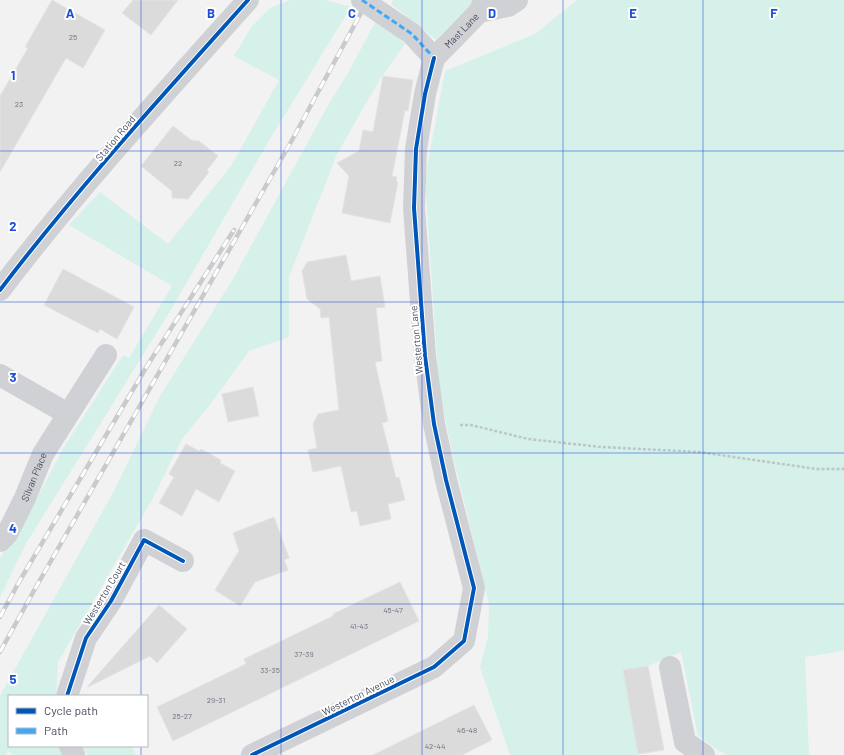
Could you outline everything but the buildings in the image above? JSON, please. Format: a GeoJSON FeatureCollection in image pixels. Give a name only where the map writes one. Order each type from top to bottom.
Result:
{"type":"FeatureCollection","features":[{"type":"Feature","properties":{"kind":"street","name":"Station Road"},"geometry":{"type":"LineString","coordinates":[[0,290],[134,128],[248,0]]}},
{"type":"Feature","properties":{"kind":"street"},"geometry":{"type":"LineString","coordinates":[[362,0],[412,34],[434,58]]}},
{"type":"Feature","properties":{"kind":"street"},"geometry":{"type":"LineString","coordinates":[[482,6],[508,6],[517,0]]}},
{"type":"Feature","properties":{"kind":"street","name":"Mast Lane"},"geometry":{"type":"LineString","coordinates":[[434,58],[482,6]]}},
{"type":"Feature","properties":{"kind":"street","name":"Westerton Lane"},"geometry":{"type":"LineString","coordinates":[[434,58],[425,94],[416,149],[414,208],[425,356],[434,424],[474,588],[464,641]]}},
{"type":"Feature","properties":{"kind":"street","name":"Silvan Place"},"geometry":{"type":"LineString","coordinates":[[0,540],[6,534],[26,498],[43,454],[106,355]]}},
{"type":"Feature","properties":{"kind":"street"},"geometry":{"type":"LineString","coordinates":[[0,375],[68,414]]}},
{"type":"Feature","properties":{"kind":"street","name":"Westerton Court"},"geometry":{"type":"LineString","coordinates":[[67,695],[86,638],[110,601],[144,540],[183,561]]}},
{"type":"Feature","properties":{"kind":"street","name":"Westerton Avenue"},"geometry":{"type":"LineString","coordinates":[[252,755],[434,667],[464,641]]}},
{"type":"Feature","properties":{"kind":"street"},"geometry":{"type":"LineString","coordinates":[[670,667],[685,742],[704,755]]}},
{"type":"Feature","properties":{"kind":"path"},"geometry":{"type":"LineString","coordinates":[[434,424],[471,425],[528,439],[601,447],[699,452],[817,469],[844,469]]}},
{"type":"Feature","properties":{"kind":"green space"},"geometry":{"type":"Polygon","coordinates":[[[290,0],[325,0],[351,7],[270,139],[169,313],[27,542],[0,597],[0,558],[35,502],[64,447],[123,355],[129,358],[172,286],[69,225],[100,192],[168,244],[231,166],[279,80],[234,56],[252,26],[270,8],[290,0]]]}},
{"type":"Feature","properties":{"kind":"green space"},"geometry":{"type":"Polygon","coordinates":[[[393,0],[473,0],[471,4],[436,40],[391,4],[393,0]]]}},
{"type":"Feature","properties":{"kind":"green space"},"geometry":{"type":"Polygon","coordinates":[[[577,0],[844,0],[844,651],[805,657],[809,755],[727,755],[698,736],[681,652],[648,666],[623,671],[639,755],[510,755],[480,667],[488,637],[489,604],[452,452],[439,388],[425,178],[445,71],[535,34],[577,0]]]}},
{"type":"Feature","properties":{"kind":"green space"},"geometry":{"type":"Polygon","coordinates":[[[377,19],[405,44],[380,79],[337,154],[289,277],[289,337],[249,351],[209,406],[182,439],[153,498],[58,662],[56,695],[8,695],[8,747],[62,747],[66,755],[13,755],[8,751],[6,755],[0,755],[0,696],[115,489],[160,396],[233,279],[327,107],[348,73],[377,19]]]}},
{"type":"Feature","properties":{"kind":"green space"},"geometry":{"type":"Polygon","coordinates":[[[83,747],[132,747],[136,755],[88,755],[83,747]]]}},
{"type":"Feature","properties":{"kind":"railway"},"geometry":{"type":"LineString","coordinates":[[0,652],[291,142],[368,0]]}},
{"type":"Feature","properties":{"kind":"railway"},"geometry":{"type":"LineString","coordinates":[[0,617],[19,582],[147,366],[234,230]]}},
{"type":"Feature","properties":{"kind":"marked path"},"geometry":{"type":"LineString","coordinates":[[362,0],[412,34],[434,58]]}},
{"type":"Feature","properties":{"kind":"cycle path"},"geometry":{"type":"LineString","coordinates":[[0,290],[59,215],[152,107],[248,0]]}},
{"type":"Feature","properties":{"kind":"cycle path"},"geometry":{"type":"LineString","coordinates":[[252,755],[434,667],[464,641],[474,588],[446,480],[434,424],[425,356],[414,208],[416,149],[425,94],[434,58]]}},
{"type":"Feature","properties":{"kind":"cycle path"},"geometry":{"type":"LineString","coordinates":[[67,695],[86,638],[111,601],[144,540],[183,561]]}}]}
